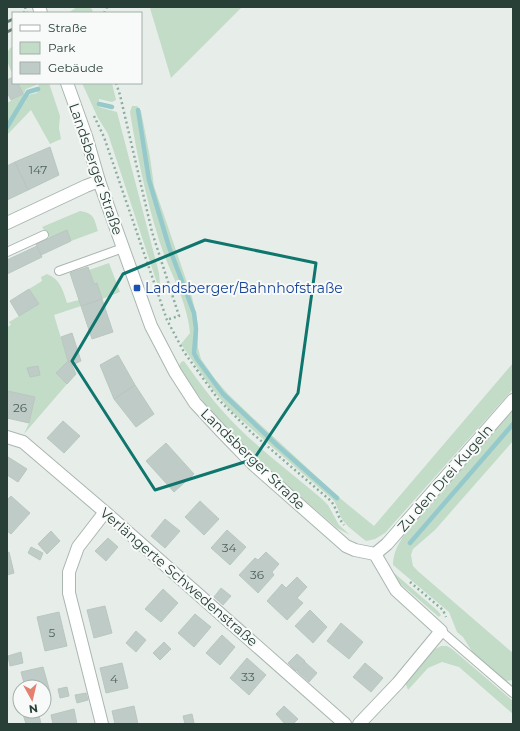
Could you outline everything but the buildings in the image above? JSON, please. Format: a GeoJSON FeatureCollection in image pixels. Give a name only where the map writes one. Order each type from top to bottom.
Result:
{"type":"FeatureCollection","features":[{"type":"Feature","properties":{"kind":"street","name":"Landsberger Straße"},"geometry":{"type":"LineString","coordinates":[[67,84],[99,181],[151,326],[175,372],[195,403],[253,464],[346,546],[355,550],[375,554]]}},
{"type":"Feature","properties":{"kind":"street"},"geometry":{"type":"LineString","coordinates":[[7,222],[99,181]]}},
{"type":"Feature","properties":{"kind":"street","name":"Zu den Drei Kugeln"},"geometry":{"type":"LineString","coordinates":[[375,554],[387,544],[513,400]]}},
{"type":"Feature","properties":{"kind":"street","name":"Verlängerte Schwedenstraße"},"geometry":{"type":"LineString","coordinates":[[7,437],[23,442],[105,512],[345,724]]}},
{"type":"Feature","properties":{"kind":"street"},"geometry":{"type":"LineString","coordinates":[[102,724],[69,593],[69,572],[78,547],[105,512]]}},
{"type":"Feature","properties":{"kind":"street"},"geometry":{"type":"LineString","coordinates":[[359,724],[398,683],[441,631],[396,590],[375,554]]}},
{"type":"Feature","properties":{"kind":"lane"},"geometry":{"type":"LineString","coordinates":[[7,252],[44,235]]}},
{"type":"Feature","properties":{"kind":"lane"},"geometry":{"type":"LineString","coordinates":[[60,271],[123,248]]}},
{"type":"Feature","properties":{"kind":"lane"},"geometry":{"type":"LineString","coordinates":[[441,631],[513,693]]}},
{"type":"Feature","properties":{"kind":"path"},"geometry":{"type":"LineString","coordinates":[[116,84],[152,232],[179,316],[167,320]]}},
{"type":"Feature","properties":{"kind":"path"},"geometry":{"type":"LineString","coordinates":[[104,137],[167,320],[184,352],[218,399],[252,433],[331,501],[335,506],[339,518],[348,529]]}},
{"type":"Feature","properties":{"kind":"highlighted area"},"geometry":{"type":"Polygon","coordinates":[[[205,240],[316,263],[298,393],[254,459],[155,490],[72,361],[123,274],[205,240]]]}},
{"type":"Feature","properties":{"kind":"green space"},"geometry":{"type":"Polygon","coordinates":[[[77,7],[88,7],[92,9],[93,12],[70,12],[77,7]]]}},
{"type":"Feature","properties":{"kind":"green space"},"geometry":{"type":"Polygon","coordinates":[[[242,7],[171,78],[150,8],[242,7]]]}},
{"type":"Feature","properties":{"kind":"green space"},"geometry":{"type":"Polygon","coordinates":[[[12,47],[12,72],[7,59],[12,47]]]}},
{"type":"Feature","properties":{"kind":"green space"},"geometry":{"type":"Polygon","coordinates":[[[18,84],[39,84],[49,84],[60,116],[59,128],[61,139],[50,144],[31,110],[7,135],[7,103],[23,94],[18,84]],[[39,84],[26,89],[24,93],[25,100],[28,95],[37,93],[39,84]]]}},
{"type":"Feature","properties":{"kind":"green space"},"geometry":{"type":"Polygon","coordinates":[[[82,84],[112,84],[116,100],[112,102],[99,99],[99,107],[117,112],[159,273],[160,284],[158,286],[108,134],[98,118],[82,84]]]}},
{"type":"Feature","properties":{"kind":"green space"},"geometry":{"type":"Polygon","coordinates":[[[132,106],[137,106],[141,111],[154,186],[192,297],[198,325],[198,348],[201,359],[228,394],[341,499],[374,526],[513,363],[513,389],[385,533],[375,539],[366,541],[350,528],[342,519],[336,504],[332,499],[229,409],[210,386],[181,344],[190,333],[188,321],[182,297],[163,252],[150,208],[142,177],[130,112],[132,106]]]}},
{"type":"Feature","properties":{"kind":"green space"},"geometry":{"type":"Polygon","coordinates":[[[80,211],[88,213],[93,217],[98,231],[71,241],[67,231],[50,238],[42,227],[80,211]]]}},
{"type":"Feature","properties":{"kind":"green space"},"geometry":{"type":"Polygon","coordinates":[[[109,263],[120,292],[102,299],[89,270],[109,263]]]}},
{"type":"Feature","properties":{"kind":"green space"},"geometry":{"type":"Polygon","coordinates":[[[47,274],[58,282],[67,303],[79,300],[81,306],[54,315],[68,361],[56,373],[67,384],[24,434],[29,423],[35,397],[8,391],[7,395],[7,327],[11,325],[9,322],[39,304],[29,289],[42,281],[41,277],[47,274]]]}},
{"type":"Feature","properties":{"kind":"green space"},"geometry":{"type":"Polygon","coordinates":[[[184,361],[206,391],[238,428],[322,499],[328,505],[339,525],[350,535],[337,528],[272,472],[231,433],[194,390],[179,366],[181,362],[184,361]]]}},
{"type":"Feature","properties":{"kind":"green space"},"geometry":{"type":"Polygon","coordinates":[[[513,410],[513,441],[435,530],[413,549],[411,555],[413,566],[419,572],[513,653],[513,680],[505,681],[473,653],[463,637],[457,632],[449,612],[393,565],[393,560],[395,552],[406,532],[513,410]]]}},
{"type":"Feature","properties":{"kind":"green space"},"geometry":{"type":"Polygon","coordinates":[[[393,572],[441,615],[439,617],[396,580],[393,576],[393,572]]]}},
{"type":"Feature","properties":{"kind":"green space"},"geometry":{"type":"Polygon","coordinates":[[[441,646],[447,646],[452,649],[513,701],[513,714],[459,667],[442,662],[428,668],[408,690],[405,682],[435,649],[441,646]]]}},
{"type":"Feature","properties":{"kind":"waterway"},"geometry":{"type":"LineString","coordinates":[[7,127],[28,92],[38,89]]}},
{"type":"Feature","properties":{"kind":"waterway"},"geometry":{"type":"LineString","coordinates":[[99,104],[112,107]]}},
{"type":"Feature","properties":{"kind":"waterway"},"geometry":{"type":"LineString","coordinates":[[138,110],[149,180],[169,247],[194,313],[196,329],[194,353],[197,359],[223,394],[278,446],[337,498]]}},
{"type":"Feature","properties":{"kind":"waterway"},"geometry":{"type":"LineString","coordinates":[[410,543],[513,424]]}},
{"type":"Feature","properties":{"kind":"railway"},"geometry":{"type":"LineString","coordinates":[[7,22],[12,20]]}},
{"type":"Feature","properties":{"kind":"railway"},"geometry":{"type":"LineString","coordinates":[[7,32],[12,30]]}},
{"type":"Feature","properties":{"kind":"place","name":"Landsberger/Bahnhofstraße"},"geometry":{"type":"Point","coordinates":[137,288]}}]}
